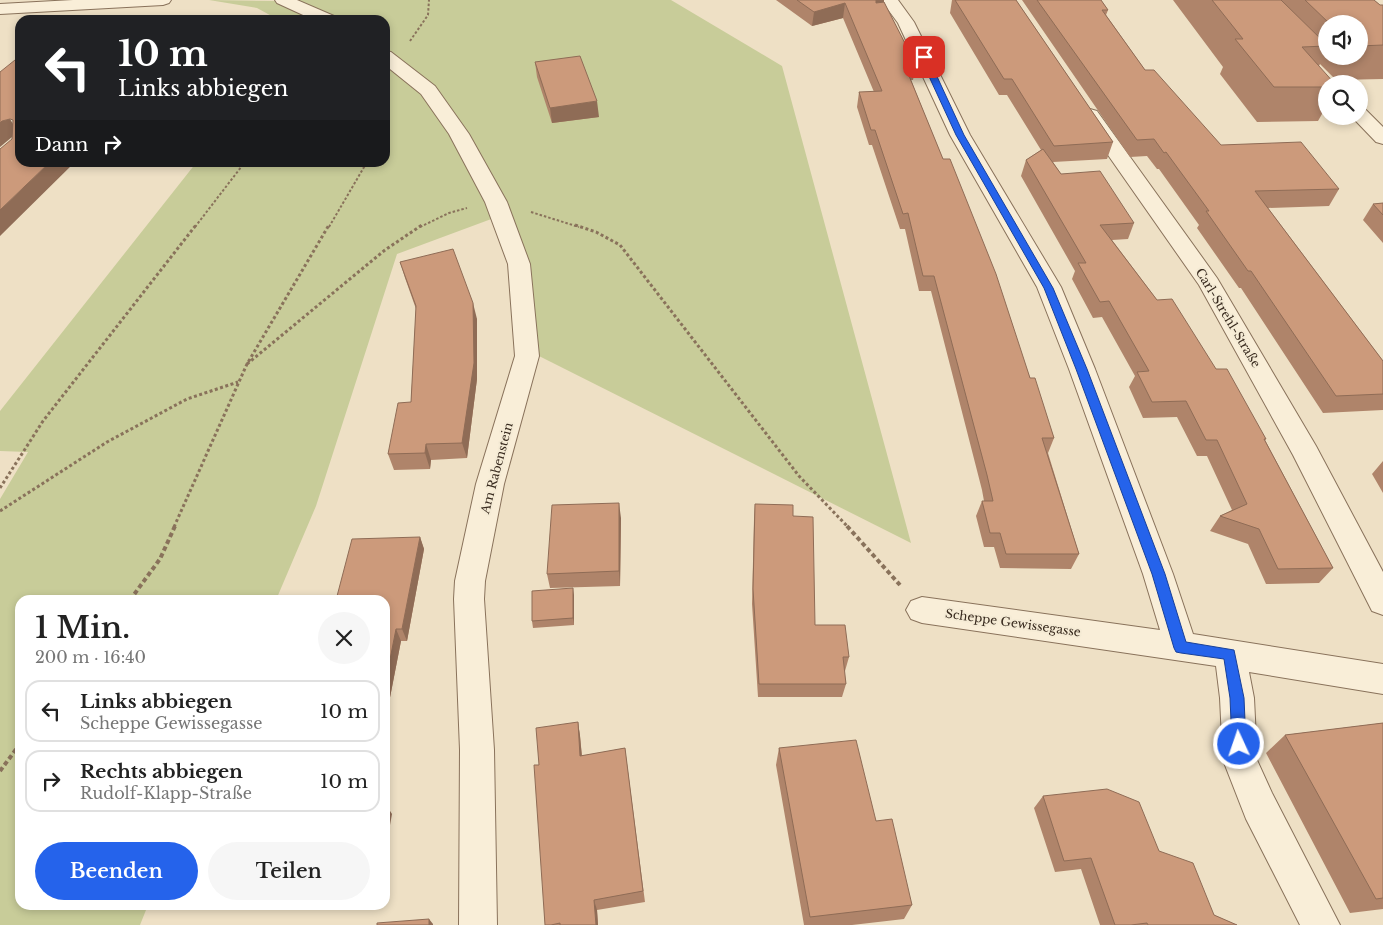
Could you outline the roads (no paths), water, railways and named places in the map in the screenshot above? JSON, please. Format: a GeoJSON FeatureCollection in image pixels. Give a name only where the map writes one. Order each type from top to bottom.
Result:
{"type":"FeatureCollection","features":[{"type":"Feature","properties":{"kind":"street"},"geometry":{"type":"LineString","coordinates":[[0,9],[163,0]]}},
{"type":"Feature","properties":{"kind":"street"},"geometry":{"type":"LineString","coordinates":[[153,15],[169,0]]}},
{"type":"Feature","properties":{"kind":"street"},"geometry":{"type":"LineString","coordinates":[[283,0],[317,15]]}},
{"type":"Feature","properties":{"kind":"street"},"geometry":{"type":"LineString","coordinates":[[889,0],[906,22],[960,135],[1049,288],[1082,369],[1158,574],[1181,648]]}},
{"type":"Feature","properties":{"kind":"street","name":"Am Rabenstein"},"geometry":{"type":"LineString","coordinates":[[390,60],[428,90],[459,134],[496,202],[519,264],[527,356],[490,484],[470,581],[469,599],[477,750],[478,925]]}},
{"type":"Feature","properties":{"kind":"street","name":"Carl-Strehl-Straße"},"geometry":{"type":"LineString","coordinates":[[1076,93],[1118,157],[1209,283],[1306,453],[1383,602]]}},
{"type":"Feature","properties":{"kind":"street"},"geometry":{"type":"LineString","coordinates":[[1368,123],[1383,138]]}},
{"type":"Feature","properties":{"kind":"street","name":"Scheppe Gewissegasse"},"geometry":{"type":"LineString","coordinates":[[922,610],[1230,654],[1383,679]]}},
{"type":"Feature","properties":{"kind":"street"},"geometry":{"type":"LineString","coordinates":[[1230,654],[1237,698],[1240,760],[1259,806],[1320,925]]}}]}
